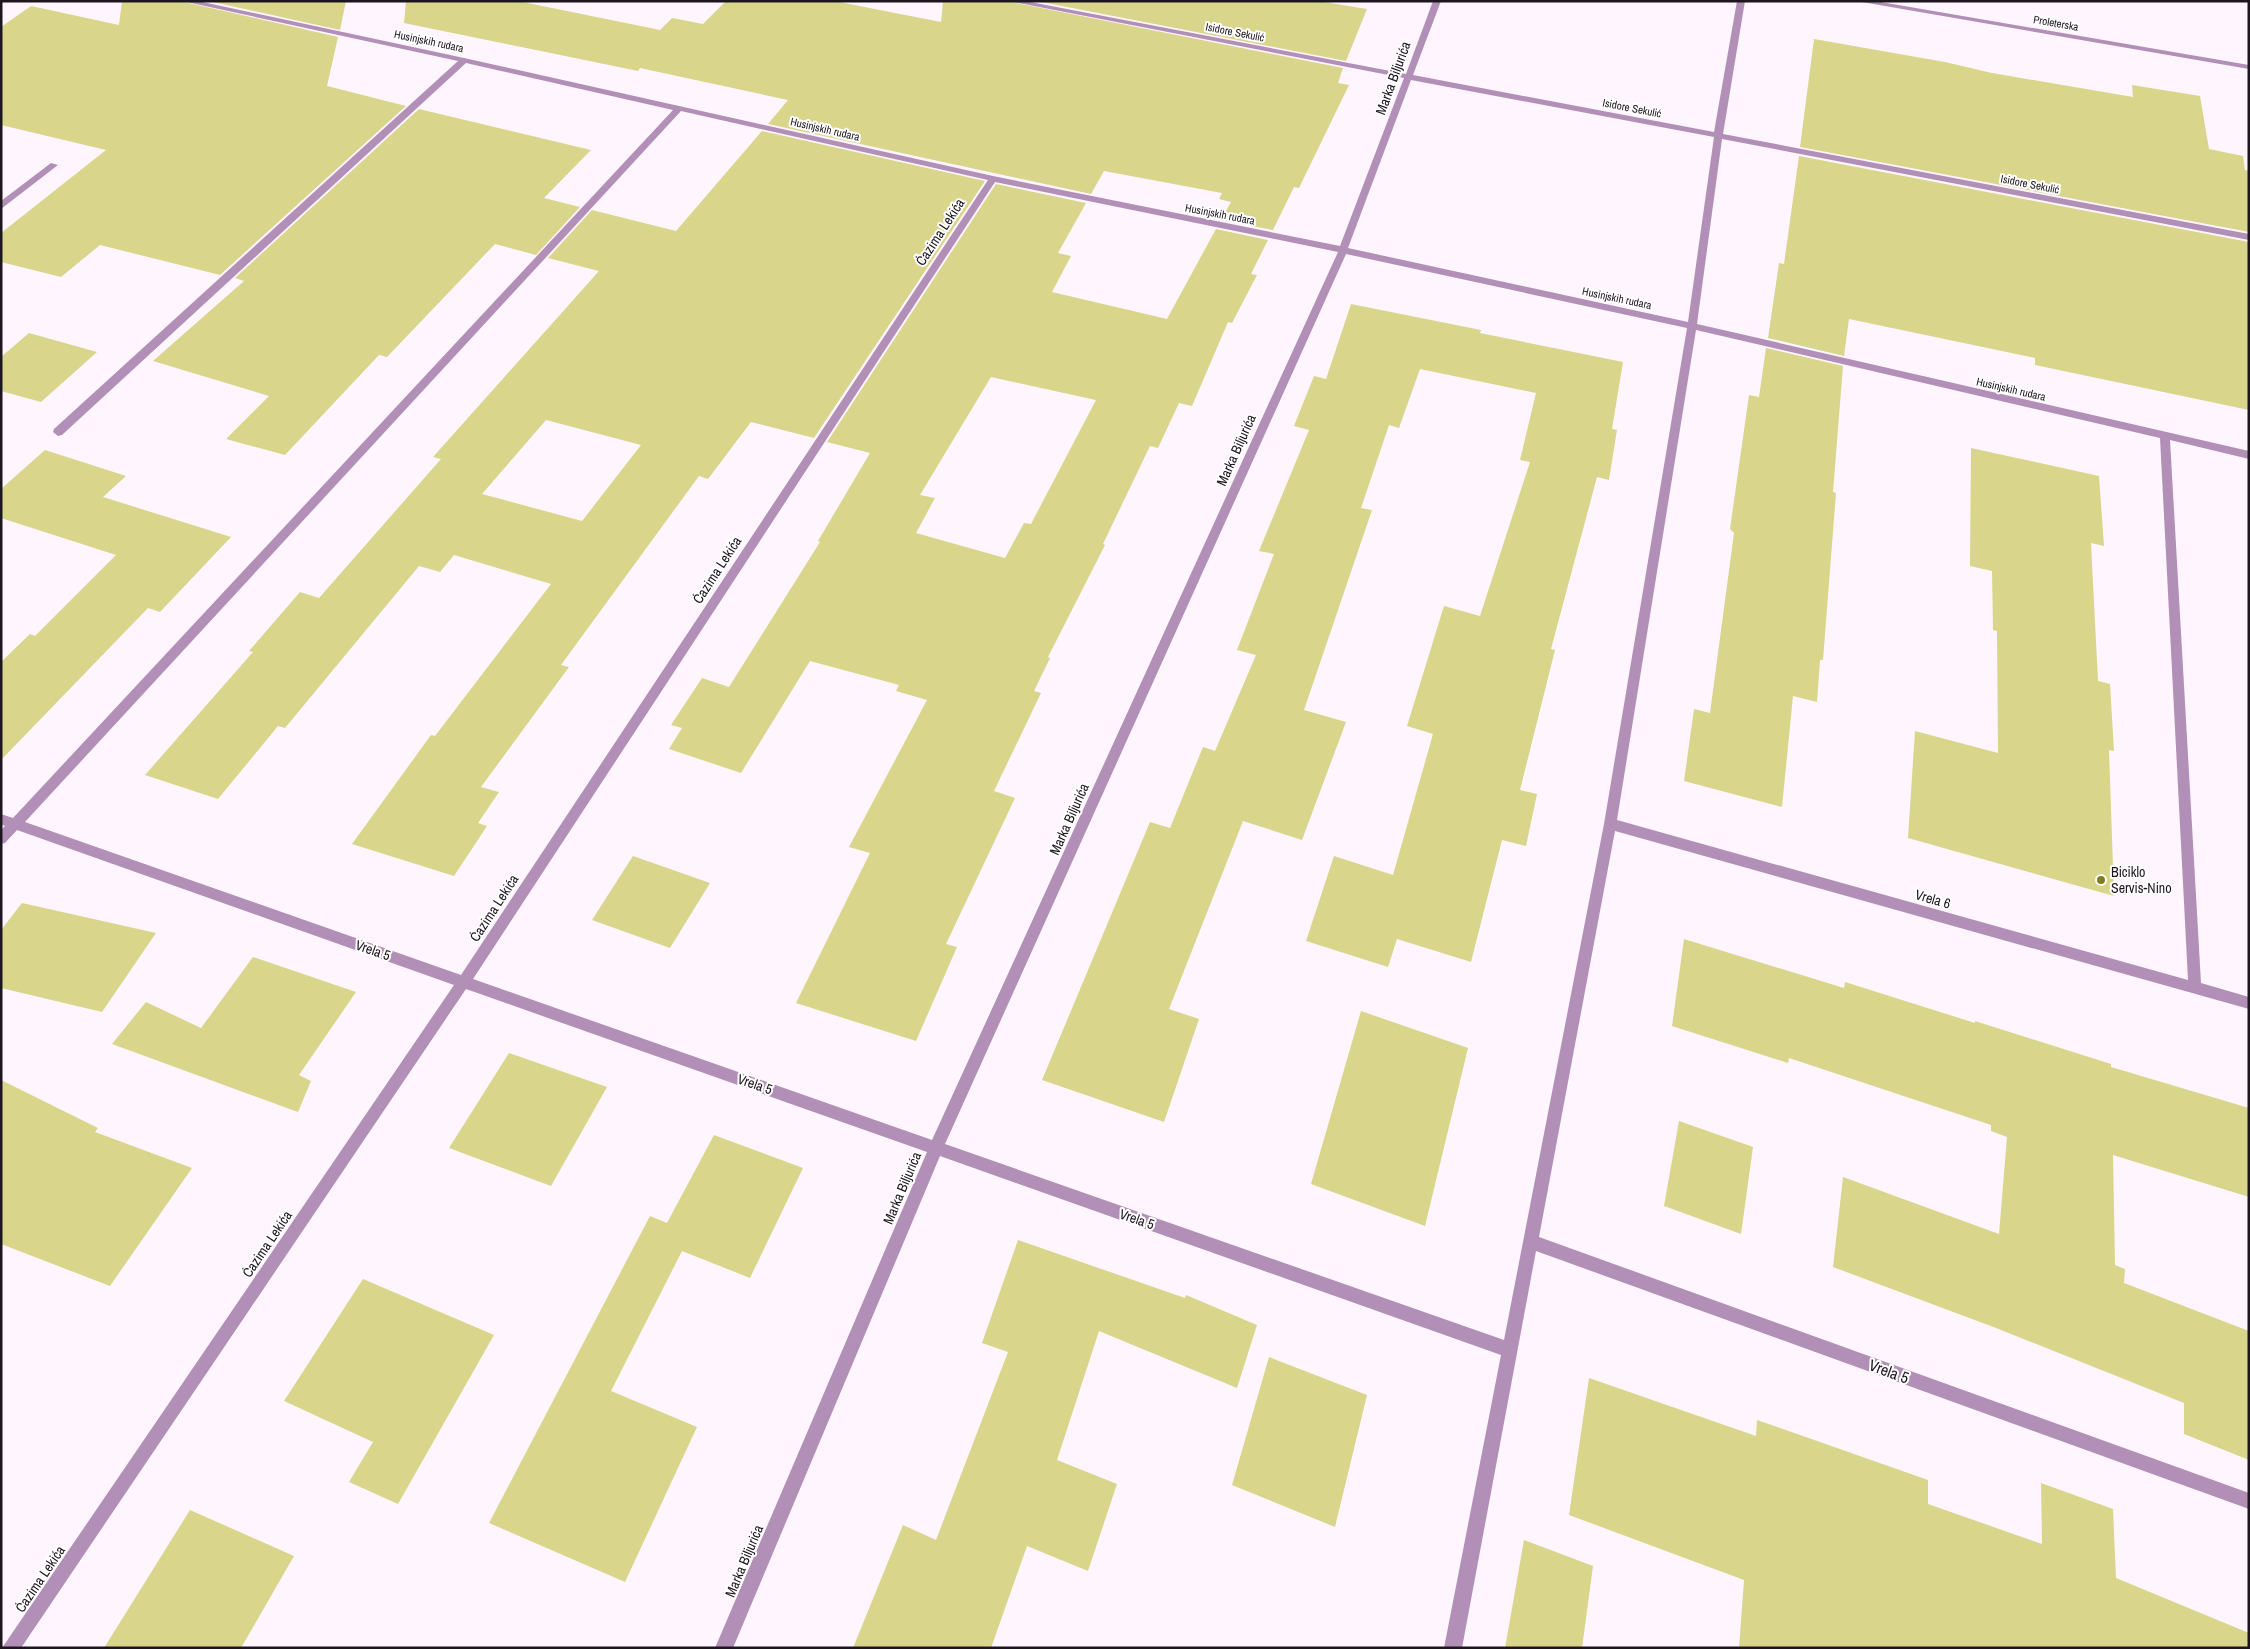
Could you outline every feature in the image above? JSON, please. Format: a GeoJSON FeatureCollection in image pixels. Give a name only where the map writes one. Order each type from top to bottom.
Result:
{"type":"FeatureCollection","features":[{"type":"Feature","properties":{"kind":"street","name":"Husinjskih rudara"},"geometry":{"type":"LineString","coordinates":[[186,1],[464,60],[992,179],[1343,250],[1692,326],[2249,455]]}},
{"type":"Feature","properties":{"kind":"street","name":"Isidore Sekulić"},"geometry":{"type":"LineString","coordinates":[[1012,1],[2249,237]]}},
{"type":"Feature","properties":{"kind":"street","name":"Marka Biljurića"},"geometry":{"type":"LineString","coordinates":[[724,1648],[936,1148],[1343,250],[1437,1]]}},
{"type":"Feature","properties":{"kind":"street"},"geometry":{"type":"LineString","coordinates":[[1453,1648],[1529,1240],[1610,824],[1692,326],[1718,136],[1741,1]]}},
{"type":"Feature","properties":{"kind":"street","name":"Proleterska"},"geometry":{"type":"LineString","coordinates":[[1860,1],[2249,67]]}},
{"type":"Feature","properties":{"kind":"street"},"geometry":{"type":"LineString","coordinates":[[58,432],[464,60]]}},
{"type":"Feature","properties":{"kind":"street"},"geometry":{"type":"LineString","coordinates":[[1,839],[679,108]]}},
{"type":"Feature","properties":{"kind":"street"},"geometry":{"type":"LineString","coordinates":[[1,206],[54,165]]}},
{"type":"Feature","properties":{"kind":"street","name":"Ćazima Lekića"},"geometry":{"type":"LineString","coordinates":[[11,1648],[464,982],[992,179]]}},
{"type":"Feature","properties":{"kind":"street"},"geometry":{"type":"LineString","coordinates":[[2165,436],[2195,988]]}},
{"type":"Feature","properties":{"kind":"street","name":"Vrela 5"},"geometry":{"type":"LineString","coordinates":[[1,819],[1509,1350]]}},
{"type":"Feature","properties":{"kind":"street","name":"Vrela 6"},"geometry":{"type":"LineString","coordinates":[[1610,824],[2249,1003]]}},
{"type":"Feature","properties":{"kind":"street","name":"Vrela 5"},"geometry":{"type":"LineString","coordinates":[[1529,1240],[2249,1501]]}},
{"type":"Feature","properties":{"kind":"building"},"geometry":{"type":"Polygon","coordinates":[[[122,1],[180,1],[338,37],[327,86],[406,106],[220,275],[100,245],[61,277],[1,262],[1,233],[106,150],[1,125],[1,27],[31,6],[119,25],[122,1]]]}},
{"type":"Feature","properties":{"kind":"building"},"geometry":{"type":"Polygon","coordinates":[[[208,1],[346,1],[340,30],[208,1]]]}},
{"type":"Feature","properties":{"kind":"building"},"geometry":{"type":"Polygon","coordinates":[[[406,1],[518,1],[660,30],[672,18],[703,24],[726,1],[834,1],[941,22],[943,1],[1006,1],[1343,68],[1338,83],[1349,85],[1299,188],[1294,187],[1273,230],[1221,220],[1231,202],[1219,199],[1222,193],[1104,171],[1091,194],[768,124],[788,100],[640,68],[638,71],[404,23],[406,1]]]}},
{"type":"Feature","properties":{"kind":"building"},"geometry":{"type":"Polygon","coordinates":[[[1036,1],[1318,1],[1367,9],[1346,61],[1036,1]]]}},
{"type":"Feature","properties":{"kind":"building"},"geometry":{"type":"Polygon","coordinates":[[[1814,39],[1945,62],[1992,73],[2133,97],[2132,85],[2200,96],[2209,149],[2243,156],[2245,170],[2249,171],[2249,232],[1800,147],[1814,39]]]}},
{"type":"Feature","properties":{"kind":"building"},"geometry":{"type":"Polygon","coordinates":[[[419,109],[591,150],[544,198],[580,207],[536,255],[495,244],[387,357],[379,355],[285,455],[226,439],[269,396],[153,361],[244,281],[235,278],[419,109]]]}},
{"type":"Feature","properties":{"kind":"building"},"geometry":{"type":"Polygon","coordinates":[[[762,131],[985,181],[814,438],[751,422],[708,479],[699,476],[561,665],[569,667],[481,787],[499,792],[478,823],[487,826],[454,876],[352,844],[431,735],[435,736],[551,584],[454,555],[440,572],[419,566],[285,728],[278,726],[218,799],[145,775],[253,652],[249,651],[300,592],[319,598],[441,459],[433,457],[599,271],[548,258],[592,210],[676,231],[762,131]],[[546,420],[482,494],[582,521],[641,445],[546,420]]]}},
{"type":"Feature","properties":{"kind":"building"},"geometry":{"type":"Polygon","coordinates":[[[1799,156],[2249,242],[2249,410],[2035,365],[2035,358],[1849,319],[1844,356],[1768,338],[1779,263],[1784,264],[1799,156]]]}},
{"type":"Feature","properties":{"kind":"building"},"geometry":{"type":"Polygon","coordinates":[[[996,184],[1086,203],[1058,253],[1071,256],[1052,292],[1167,319],[1216,229],[1268,240],[1251,274],[1257,275],[1232,323],[1228,322],[1192,406],[1179,403],[1158,448],[1150,446],[1103,544],[1105,545],[1048,657],[1050,658],[1034,691],[1041,693],[994,791],[1015,798],[946,944],[957,947],[916,1041],[796,1003],[870,853],[849,847],[927,700],[896,691],[899,685],[810,661],[741,773],[669,749],[682,728],[671,725],[702,678],[729,687],[820,542],[818,541],[870,453],[827,442],[996,184]],[[991,377],[920,495],[935,498],[916,533],[1005,558],[1024,523],[1031,524],[1096,400],[991,377]]]}},
{"type":"Feature","properties":{"kind":"building"},"geometry":{"type":"Polygon","coordinates":[[[1351,304],[1481,330],[1480,333],[1623,362],[1612,429],[1617,430],[1609,480],[1597,477],[1551,649],[1555,650],[1520,790],[1537,794],[1526,846],[1502,840],[1471,962],[1397,939],[1388,967],[1306,941],[1334,856],[1393,875],[1433,734],[1407,726],[1444,606],[1480,616],[1530,462],[1520,460],[1536,393],[1420,369],[1399,428],[1389,425],[1361,508],[1372,510],[1304,710],[1346,722],[1302,840],[1243,821],[1169,1009],[1199,1019],[1164,1122],[1042,1080],[1150,822],[1170,828],[1203,747],[1215,751],[1256,655],[1237,650],[1274,554],[1259,551],[1309,430],[1294,426],[1314,376],[1326,379],[1351,304]]]}},
{"type":"Feature","properties":{"kind":"building"},"geometry":{"type":"Polygon","coordinates":[[[29,333],[97,352],[41,402],[1,391],[1,357],[29,333]]]}},
{"type":"Feature","properties":{"kind":"building"},"geometry":{"type":"Polygon","coordinates":[[[1766,348],[1843,366],[1833,492],[1836,493],[1823,660],[1820,660],[1817,702],[1793,696],[1782,807],[1684,781],[1694,709],[1710,713],[1734,533],[1730,529],[1749,395],[1759,397],[1766,348]]]}},
{"type":"Feature","properties":{"kind":"building"},"geometry":{"type":"Polygon","coordinates":[[[1971,448],[2099,476],[2104,546],[2091,543],[2098,681],[2110,684],[2114,751],[2109,750],[2114,896],[1908,838],[1915,731],[1998,753],[1997,631],[1993,630],[1992,571],[1970,566],[1971,448]]]}},
{"type":"Feature","properties":{"kind":"building"},"geometry":{"type":"Polygon","coordinates":[[[45,450],[126,476],[103,497],[231,537],[160,612],[148,608],[1,760],[1,662],[30,634],[35,636],[116,555],[1,518],[1,489],[45,450]]]}},
{"type":"Feature","properties":{"kind":"building"},"geometry":{"type":"Polygon","coordinates":[[[633,856],[710,883],[670,948],[592,920],[633,856]]]}},
{"type":"Feature","properties":{"kind":"building"},"geometry":{"type":"Polygon","coordinates":[[[22,903],[156,933],[102,1012],[1,988],[1,930],[22,903]]]}},
{"type":"Feature","properties":{"kind":"building"},"geometry":{"type":"Polygon","coordinates":[[[1684,939],[1844,988],[1845,982],[2111,1064],[2111,1067],[2249,1108],[2249,1197],[2113,1155],[2115,1265],[2125,1269],[2124,1283],[2249,1331],[2249,1460],[2184,1434],[2184,1403],[1996,1328],[1833,1267],[1843,1177],[1999,1234],[2007,1137],[1991,1131],[1991,1125],[1789,1058],[1788,1063],[1672,1026],[1684,939]]]}},
{"type":"Feature","properties":{"kind":"building"},"geometry":{"type":"Polygon","coordinates":[[[253,957],[356,992],[299,1075],[311,1081],[298,1112],[112,1044],[146,1002],[201,1028],[253,957]]]}},
{"type":"Feature","properties":{"kind":"building"},"geometry":{"type":"Polygon","coordinates":[[[1361,1011],[1468,1048],[1425,1226],[1311,1184],[1361,1011]]]}},
{"type":"Feature","properties":{"kind":"building"},"geometry":{"type":"Polygon","coordinates":[[[509,1053],[607,1087],[551,1186],[449,1148],[509,1053]]]}},
{"type":"Feature","properties":{"kind":"building"},"geometry":{"type":"Polygon","coordinates":[[[1,1080],[98,1128],[95,1132],[192,1168],[110,1286],[1,1244],[1,1080]]]}},
{"type":"Feature","properties":{"kind":"building"},"geometry":{"type":"Polygon","coordinates":[[[1679,1121],[1753,1147],[1741,1234],[1664,1206],[1679,1121]]]}},
{"type":"Feature","properties":{"kind":"building"},"geometry":{"type":"Polygon","coordinates":[[[714,1135],[803,1168],[750,1278],[682,1251],[611,1391],[697,1427],[625,1582],[489,1523],[650,1216],[667,1223],[714,1135]]]}},
{"type":"Feature","properties":{"kind":"building"},"geometry":{"type":"Polygon","coordinates":[[[1018,1240],[1185,1298],[1186,1295],[1257,1325],[1237,1388],[1099,1331],[1057,1460],[1117,1484],[1088,1571],[1027,1546],[991,1648],[853,1648],[903,1525],[936,1540],[1008,1352],[982,1343],[1018,1240]]]}},
{"type":"Feature","properties":{"kind":"building"},"geometry":{"type":"Polygon","coordinates":[[[363,1279],[494,1335],[398,1504],[349,1482],[373,1442],[284,1401],[363,1279]]]}},
{"type":"Feature","properties":{"kind":"building"},"geometry":{"type":"Polygon","coordinates":[[[1269,1357],[1367,1395],[1335,1527],[1232,1485],[1269,1357]]]}},
{"type":"Feature","properties":{"kind":"building"},"geometry":{"type":"Polygon","coordinates":[[[1589,1378],[1756,1436],[1757,1420],[1928,1480],[1928,1504],[2042,1544],[2041,1483],[2113,1509],[2116,1578],[2249,1633],[2249,1648],[1739,1648],[1744,1580],[1569,1515],[1589,1378]]]}},
{"type":"Feature","properties":{"kind":"building"},"geometry":{"type":"Polygon","coordinates":[[[190,1510],[294,1556],[241,1648],[104,1648],[190,1510]]]}},
{"type":"Feature","properties":{"kind":"building"},"geometry":{"type":"Polygon","coordinates":[[[1524,1540],[1593,1566],[1582,1648],[1505,1648],[1524,1540]]]}},
{"type":"Feature","properties":{"kind":"place","name":"Biciklo Servis-Nino"},"geometry":{"type":"Point","coordinates":[2101,880]}}]}
